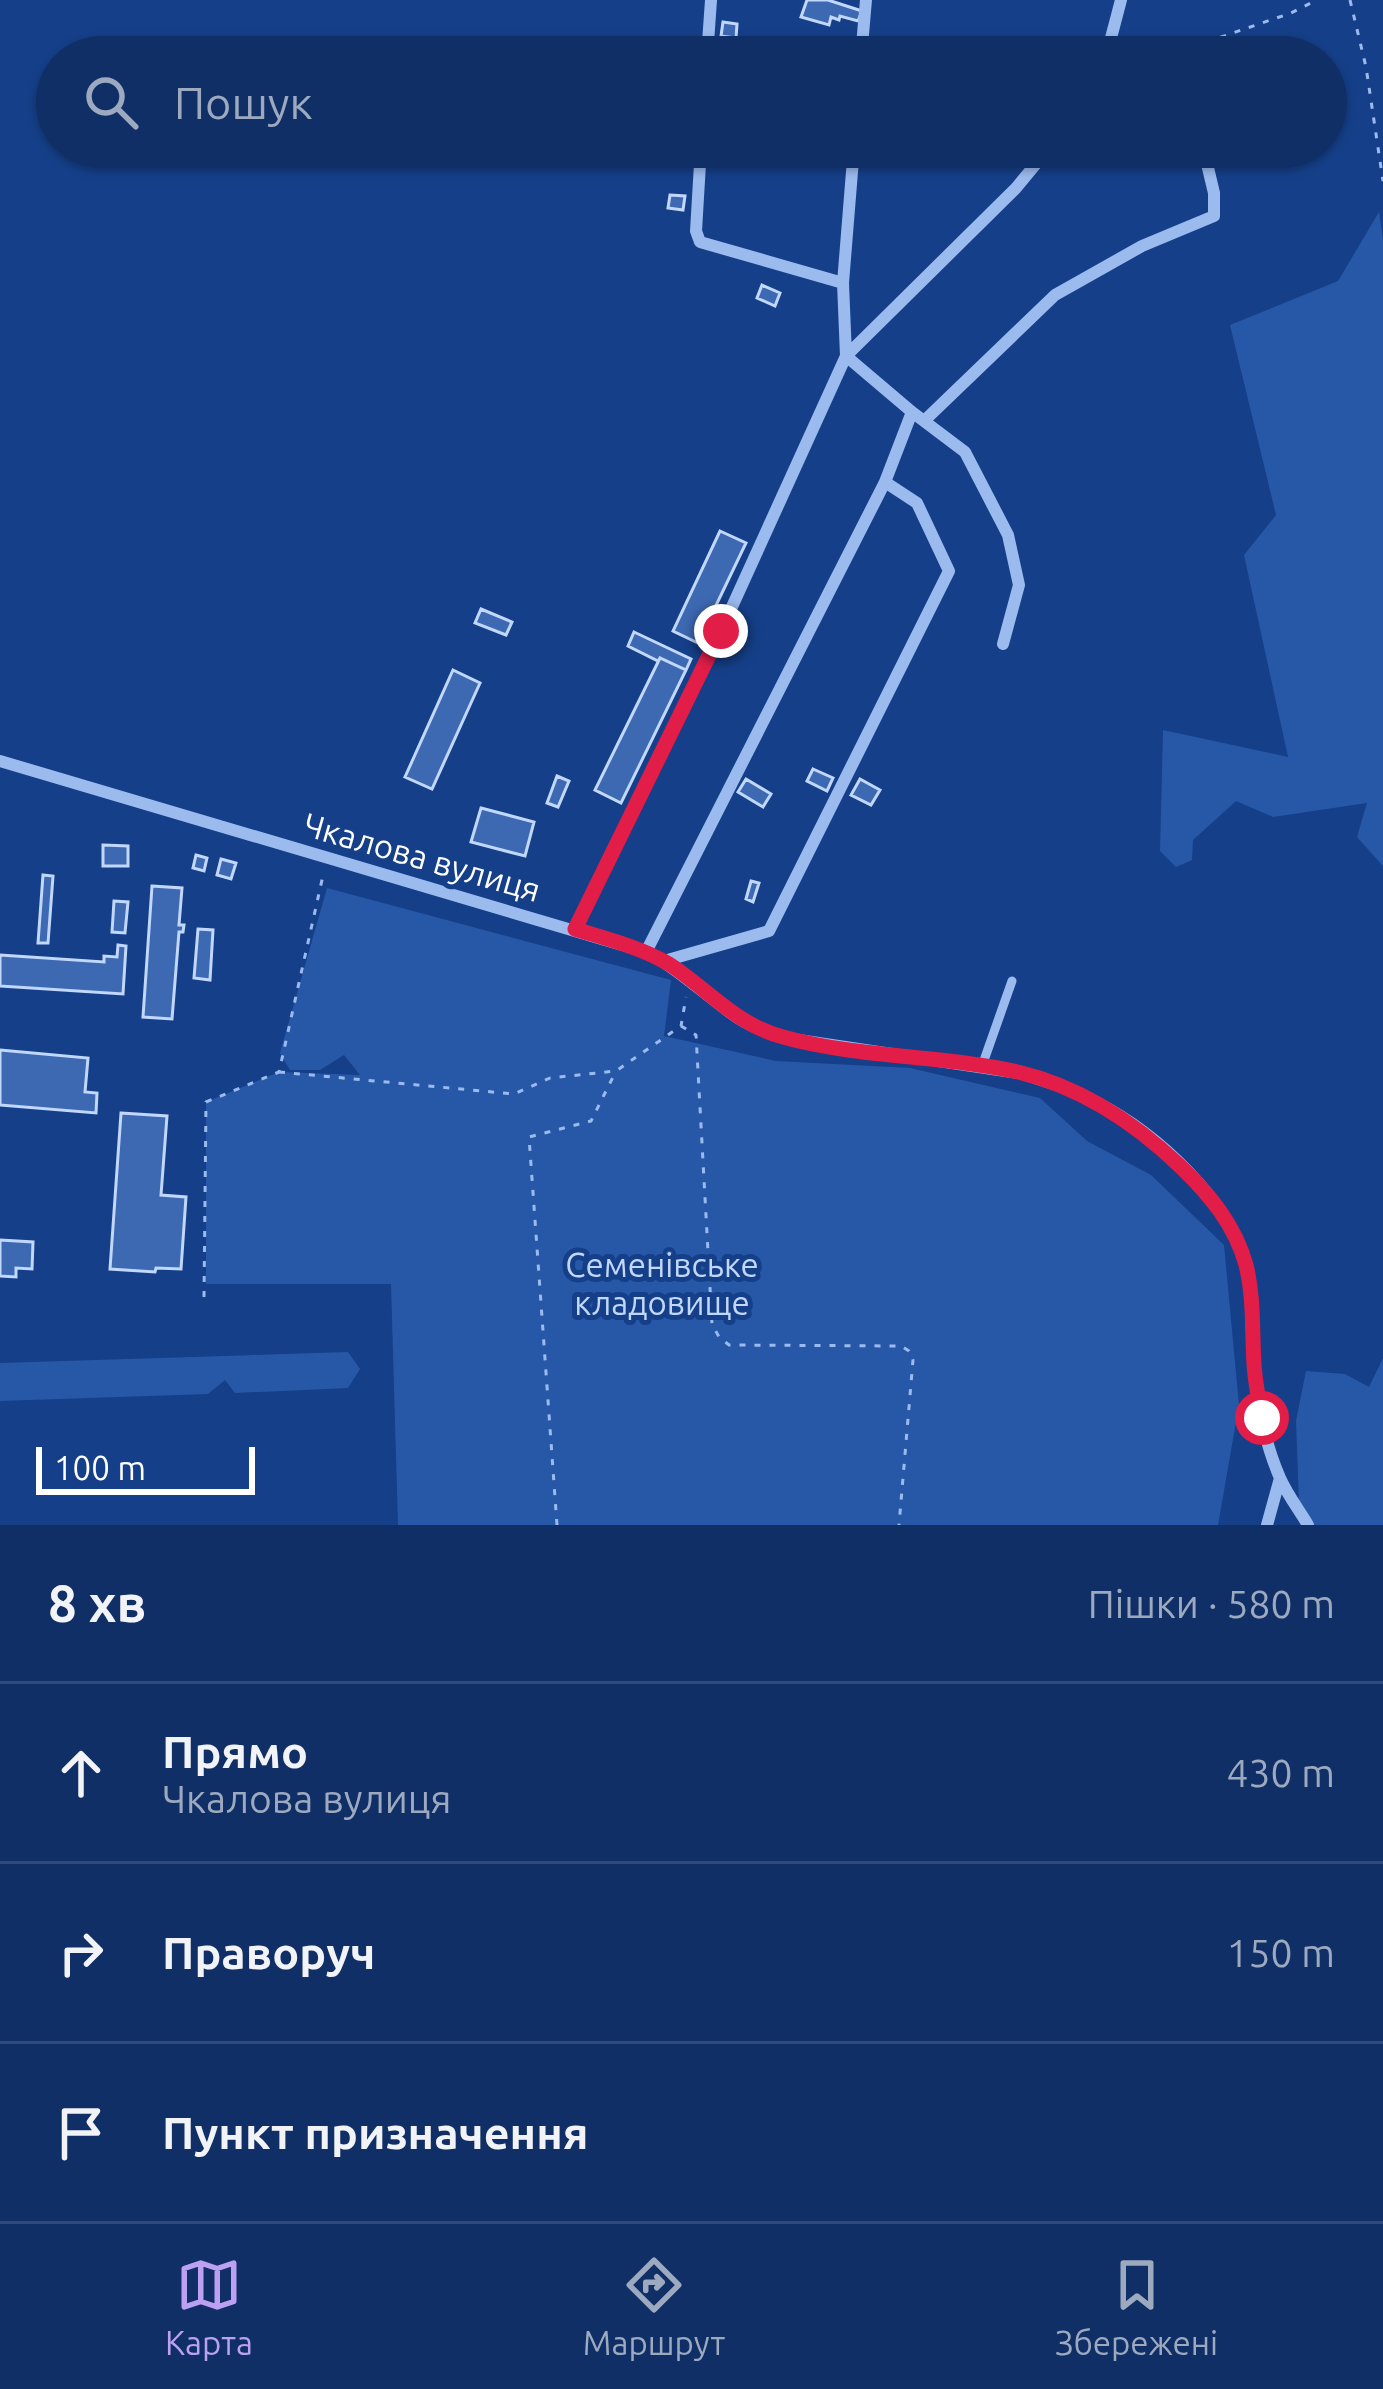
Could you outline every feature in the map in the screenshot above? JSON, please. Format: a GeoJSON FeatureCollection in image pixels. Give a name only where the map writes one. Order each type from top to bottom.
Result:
{"type":"FeatureCollection","features":[{"type":"Feature","properties":{"kind":"street"},"geometry":{"type":"LineString","coordinates":[[708,36],[711,0]]}},
{"type":"Feature","properties":{"kind":"street"},"geometry":{"type":"LineString","coordinates":[[863,36],[866,0]]}},
{"type":"Feature","properties":{"kind":"street"},"geometry":{"type":"LineString","coordinates":[[1111,36],[1120,0]]}},
{"type":"Feature","properties":{"kind":"street"},"geometry":{"type":"LineString","coordinates":[[700,168],[696,231],[700,242],[843,283]]}},
{"type":"Feature","properties":{"kind":"street"},"geometry":{"type":"LineString","coordinates":[[852,168],[843,283],[846,356],[965,452],[1008,535],[1019,585],[1003,644]]}},
{"type":"Feature","properties":{"kind":"street"},"geometry":{"type":"LineString","coordinates":[[575,929],[721,631],[846,356],[1033,168]]}},
{"type":"Feature","properties":{"kind":"street"},"geometry":{"type":"LineString","coordinates":[[924,422],[1055,295],[1142,246],[1214,216],[1208,168]]}},
{"type":"Feature","properties":{"kind":"street"},"geometry":{"type":"LineString","coordinates":[[646,952],[885,482],[912,412]]}},
{"type":"Feature","properties":{"kind":"street"},"geometry":{"type":"LineString","coordinates":[[664,962],[769,931],[949,571],[917,503],[885,482]]}},
{"type":"Feature","properties":{"kind":"street","name":"Чкалова вулиця"},"geometry":{"type":"LineString","coordinates":[[0,760],[646,952],[688,977],[735,1016],[785,1038],[1018,1072],[1099,1103],[1148,1136],[1204,1189],[1234,1232],[1252,1296],[1254,1370],[1262,1418],[1280,1478],[1308,1525]]}},
{"type":"Feature","properties":{"kind":"street"},"geometry":{"type":"LineString","coordinates":[[1267,1525],[1280,1478]]}},
{"type":"Feature","properties":{"kind":"lane"},"geometry":{"type":"LineString","coordinates":[[982,1066],[1012,981]]}},
{"type":"Feature","properties":{"kind":"path"},"geometry":{"type":"LineString","coordinates":[[1229,36],[1317,0]]}},
{"type":"Feature","properties":{"kind":"path"},"geometry":{"type":"LineString","coordinates":[[1350,0],[1366,67],[1383,181]]}},
{"type":"Feature","properties":{"kind":"path"},"geometry":{"type":"LineString","coordinates":[[279,1072],[327,858]]}},
{"type":"Feature","properties":{"kind":"path"},"geometry":{"type":"LineString","coordinates":[[557,1525],[530,1137],[590,1121],[616,1071],[681,1026],[688,977]]}},
{"type":"Feature","properties":{"kind":"path"},"geometry":{"type":"LineString","coordinates":[[681,1026],[697,1035],[712,1324],[729,1345],[901,1346],[909,1351],[913,1360],[899,1525]]}},
{"type":"Feature","properties":{"kind":"path"},"geometry":{"type":"LineString","coordinates":[[204,1297],[206,1102],[279,1072],[514,1094],[550,1078],[616,1071]]}},
{"type":"Feature","properties":{"kind":"green space"},"geometry":{"type":"Polygon","coordinates":[[[1379,212],[1383,239],[1383,866],[1357,837],[1367,803],[1273,817],[1236,801],[1193,840],[1192,860],[1176,867],[1160,851],[1163,730],[1288,757],[1244,555],[1276,515],[1230,325],[1338,281],[1379,212]]]}},
{"type":"Feature","properties":{"kind":"green space","name":"Семенівське кладовище"},"geometry":{"type":"Polygon","coordinates":[[[327,888],[671,980],[664,1036],[776,1061],[910,1068],[1040,1098],[1087,1141],[1151,1175],[1224,1245],[1239,1405],[1218,1525],[398,1525],[391,1284],[206,1284],[206,1102],[279,1072],[360,1075],[344,1055],[320,1070],[290,1070],[280,1053],[327,888]]]}},
{"type":"Feature","properties":{"kind":"green space"},"geometry":{"type":"Polygon","coordinates":[[[348,1352],[360,1369],[348,1388],[235,1393],[225,1380],[208,1394],[0,1401],[0,1363],[348,1352]]]}},
{"type":"Feature","properties":{"kind":"green space"},"geometry":{"type":"Polygon","coordinates":[[[1383,1358],[1383,1525],[1312,1525],[1299,1501],[1296,1421],[1306,1371],[1345,1374],[1369,1387],[1383,1358]]]}},
{"type":"Feature","properties":{"kind":"building"},"geometry":{"type":"Polygon","coordinates":[[[807,0],[828,0],[862,11],[858,21],[831,17],[829,25],[801,17],[807,0]]]}},
{"type":"Feature","properties":{"kind":"building"},"geometry":{"type":"Polygon","coordinates":[[[723,22],[737,24],[736,36],[721,36],[723,22]]]}},
{"type":"Feature","properties":{"kind":"building"},"geometry":{"type":"Polygon","coordinates":[[[670,195],[685,196],[683,210],[668,208],[670,195]]]}},
{"type":"Feature","properties":{"kind":"building"},"geometry":{"type":"Polygon","coordinates":[[[762,285],[780,293],[775,306],[757,298],[762,285]]]}},
{"type":"Feature","properties":{"kind":"building"},"geometry":{"type":"Polygon","coordinates":[[[720,531],[746,543],[698,643],[673,631],[720,531]]]}},
{"type":"Feature","properties":{"kind":"building"},"geometry":{"type":"Polygon","coordinates":[[[481,609],[512,622],[506,635],[475,623],[481,609]]]}},
{"type":"Feature","properties":{"kind":"building"},"geometry":{"type":"Polygon","coordinates":[[[634,632],[691,659],[686,670],[628,646],[634,632]]]}},
{"type":"Feature","properties":{"kind":"building"},"geometry":{"type":"Polygon","coordinates":[[[660,658],[686,670],[621,803],[595,790],[660,658]]]}},
{"type":"Feature","properties":{"kind":"building"},"geometry":{"type":"Polygon","coordinates":[[[453,670],[480,683],[432,789],[405,777],[453,670]]]}},
{"type":"Feature","properties":{"kind":"building"},"geometry":{"type":"Polygon","coordinates":[[[813,769],[833,778],[827,791],[807,781],[813,769]]]}},
{"type":"Feature","properties":{"kind":"building"},"geometry":{"type":"Polygon","coordinates":[[[557,776],[569,781],[558,807],[547,803],[557,776]]]}},
{"type":"Feature","properties":{"kind":"building"},"geometry":{"type":"Polygon","coordinates":[[[746,779],[771,794],[763,807],[738,792],[746,779]]]}},
{"type":"Feature","properties":{"kind":"building"},"geometry":{"type":"Polygon","coordinates":[[[860,779],[880,790],[871,805],[851,795],[860,779]]]}},
{"type":"Feature","properties":{"kind":"building"},"geometry":{"type":"Polygon","coordinates":[[[481,808],[534,822],[525,856],[471,842],[481,808]]]}},
{"type":"Feature","properties":{"kind":"building"},"geometry":{"type":"Polygon","coordinates":[[[103,845],[128,846],[128,866],[103,866],[103,845]]]}},
{"type":"Feature","properties":{"kind":"building"},"geometry":{"type":"Polygon","coordinates":[[[196,855],[207,858],[204,871],[193,868],[196,855]]]}},
{"type":"Feature","properties":{"kind":"building"},"geometry":{"type":"Polygon","coordinates":[[[221,859],[236,863],[231,879],[217,875],[221,859]]]}},
{"type":"Feature","properties":{"kind":"building"},"geometry":{"type":"Polygon","coordinates":[[[43,875],[53,876],[48,943],[38,943],[43,875]]]}},
{"type":"Feature","properties":{"kind":"building"},"geometry":{"type":"Polygon","coordinates":[[[751,881],[759,883],[753,902],[746,899],[751,881]]]}},
{"type":"Feature","properties":{"kind":"building"},"geometry":{"type":"Polygon","coordinates":[[[152,886],[182,888],[179,925],[184,925],[179,932],[172,1019],[143,1017],[152,886]]]}},
{"type":"Feature","properties":{"kind":"building"},"geometry":{"type":"Polygon","coordinates":[[[114,901],[128,902],[125,933],[112,932],[114,901]]]}},
{"type":"Feature","properties":{"kind":"building"},"geometry":{"type":"Polygon","coordinates":[[[198,929],[213,930],[210,980],[194,978],[198,929]]]}},
{"type":"Feature","properties":{"kind":"building"},"geometry":{"type":"Polygon","coordinates":[[[118,945],[126,946],[123,994],[0,986],[0,955],[104,962],[104,956],[117,957],[118,945]]]}},
{"type":"Feature","properties":{"kind":"building"},"geometry":{"type":"Polygon","coordinates":[[[0,1050],[88,1058],[85,1092],[97,1093],[96,1113],[0,1105],[0,1050]]]}},
{"type":"Feature","properties":{"kind":"building"},"geometry":{"type":"Polygon","coordinates":[[[121,1113],[167,1116],[161,1195],[186,1197],[181,1269],[110,1269],[121,1113]]]}},
{"type":"Feature","properties":{"kind":"building"},"geometry":{"type":"Polygon","coordinates":[[[0,1240],[33,1242],[32,1269],[16,1268],[16,1277],[0,1276],[0,1240]]]}},
{"type":"Feature","properties":{"kind":"route"},"geometry":{"type":"LineString","coordinates":[[721,631],[575,929],[646,952],[759,1029],[863,1051],[1018,1072],[1099,1103],[1148,1136],[1204,1189],[1234,1232],[1252,1296],[1254,1370],[1262,1418]]}}]}
